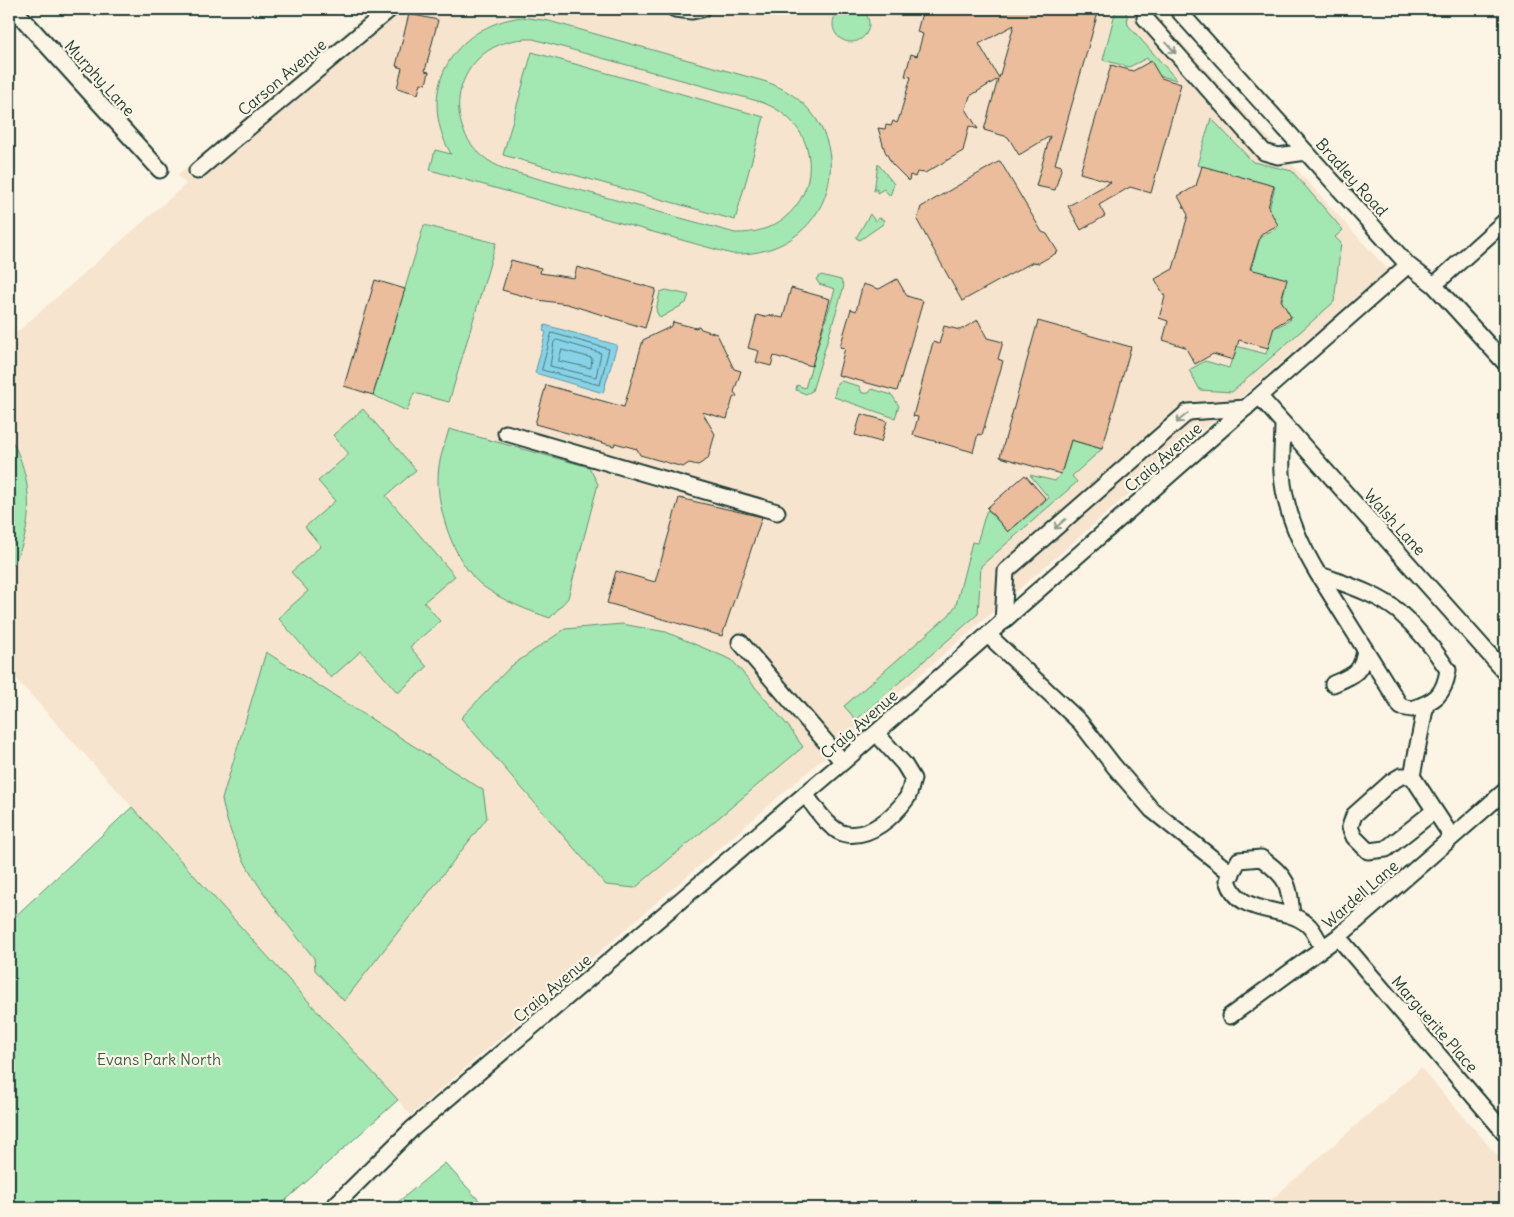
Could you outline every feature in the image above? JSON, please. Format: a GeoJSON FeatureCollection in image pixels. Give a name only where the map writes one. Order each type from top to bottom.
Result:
{"type":"FeatureCollection","features":[{"type":"Feature","properties":{"kind":"street","name":"Murphy Lane"},"geometry":{"type":"LineString","coordinates":[[14,9],[160,170]]}},
{"type":"Feature","properties":{"kind":"street","name":"Carson Avenue"},"geometry":{"type":"LineString","coordinates":[[197,171],[390,9]]}},
{"type":"Feature","properties":{"kind":"street"},"geometry":{"type":"LineString","coordinates":[[675,9],[697,9]]}},
{"type":"Feature","properties":{"kind":"street"},"geometry":{"type":"LineString","coordinates":[[1146,9],[1145,18],[1264,152],[1278,156],[1306,152]]}},
{"type":"Feature","properties":{"kind":"street","name":"Bradley Road"},"geometry":{"type":"LineString","coordinates":[[1177,9],[1408,265],[1434,284],[1505,363]]}},
{"type":"Feature","properties":{"kind":"street"},"geometry":{"type":"LineString","coordinates":[[1434,284],[1505,221]]}},
{"type":"Feature","properties":{"kind":"street","name":"Craig Avenue"},"geometry":{"type":"LineString","coordinates":[[332,1208],[412,1129],[843,762],[1408,265]]}},
{"type":"Feature","properties":{"kind":"street","name":"Walsh Lane"},"geometry":{"type":"LineString","coordinates":[[1259,396],[1505,672]]}},
{"type":"Feature","properties":{"kind":"street"},"geometry":{"type":"LineString","coordinates":[[1003,622],[1006,571],[1188,412],[1246,408]]}},
{"type":"Feature","properties":{"kind":"street"},"geometry":{"type":"LineString","coordinates":[[1283,423],[1282,475],[1293,524],[1318,574],[1402,707],[1412,710],[1438,697],[1445,684],[1448,670],[1440,658],[1397,611],[1361,590],[1318,574]]}},
{"type":"Feature","properties":{"kind":"street"},"geometry":{"type":"LineString","coordinates":[[506,433],[777,512]]}},
{"type":"Feature","properties":{"kind":"street"},"geometry":{"type":"LineString","coordinates":[[988,635],[1080,722],[1114,766],[1152,810],[1232,874]]}},
{"type":"Feature","properties":{"kind":"street"},"geometry":{"type":"LineString","coordinates":[[740,642],[843,762]]}},
{"type":"Feature","properties":{"kind":"street"},"geometry":{"type":"LineString","coordinates":[[1333,684],[1354,675],[1363,664],[1365,649]]}},
{"type":"Feature","properties":{"kind":"street"},"geometry":{"type":"LineString","coordinates":[[1426,704],[1412,776],[1452,837]]}},
{"type":"Feature","properties":{"kind":"street"},"geometry":{"type":"LineString","coordinates":[[805,794],[827,822],[845,834],[866,833],[887,819],[908,796],[913,779],[904,764],[876,733]]}},
{"type":"Feature","properties":{"kind":"street"},"geometry":{"type":"LineString","coordinates":[[1412,776],[1401,776],[1391,782],[1354,815],[1350,827],[1354,837],[1368,851],[1386,849],[1434,811]]}},
{"type":"Feature","properties":{"kind":"street","name":"Wardell Lane"},"geometry":{"type":"LineString","coordinates":[[1230,1016],[1338,937],[1505,791]]}},
{"type":"Feature","properties":{"kind":"street"},"geometry":{"type":"LineString","coordinates":[[1292,916],[1290,890],[1281,873],[1261,858],[1239,860],[1228,880],[1231,888],[1251,906],[1292,916],[1308,925],[1323,948]]}},
{"type":"Feature","properties":{"kind":"street","name":"Marguerite Place"},"geometry":{"type":"LineString","coordinates":[[1338,937],[1505,1133]]}},
{"type":"Feature","properties":{"kind":"shaded area"},"geometry":{"type":"Polygon","coordinates":[[[373,9],[1151,9],[1388,270],[411,1115],[9,671],[9,339],[186,184],[177,175],[373,9]]]}},
{"type":"Feature","properties":{"kind":"shaded area"},"geometry":{"type":"Polygon","coordinates":[[[1421,1068],[1505,1164],[1505,1208],[1262,1208],[1421,1068]]]}},
{"type":"Feature","properties":{"kind":"green space"},"geometry":{"type":"Polygon","coordinates":[[[851,6],[864,11],[869,24],[864,37],[851,42],[838,37],[833,24],[838,11],[851,6]]]}},
{"type":"Feature","properties":{"kind":"green space"},"geometry":{"type":"Polygon","coordinates":[[[1116,9],[1126,9],[1128,25],[1177,80],[1156,75],[1147,58],[1129,67],[1103,60],[1116,9]]]}},
{"type":"Feature","properties":{"kind":"green space"},"geometry":{"type":"Polygon","coordinates":[[[522,17],[549,21],[767,82],[799,100],[820,125],[829,154],[829,183],[818,211],[798,234],[769,249],[732,254],[430,170],[435,150],[451,154],[441,130],[437,107],[439,85],[447,65],[459,48],[476,33],[497,23],[522,17]],[[533,39],[505,43],[483,54],[468,71],[460,92],[459,115],[467,137],[482,156],[507,170],[735,233],[763,229],[785,218],[800,200],[808,179],[809,157],[801,135],[786,116],[761,102],[533,39]]]}},
{"type":"Feature","properties":{"kind":"green space"},"geometry":{"type":"Polygon","coordinates":[[[532,52],[764,117],[735,220],[503,155],[532,52]]]}},
{"type":"Feature","properties":{"kind":"green space"},"geometry":{"type":"Polygon","coordinates":[[[1211,118],[1253,162],[1292,171],[1343,230],[1335,237],[1341,243],[1334,302],[1232,392],[1200,390],[1189,370],[1205,361],[1229,368],[1236,346],[1266,354],[1273,329],[1290,320],[1281,304],[1287,280],[1251,270],[1260,237],[1277,228],[1268,212],[1275,187],[1197,165],[1211,118]]]}},
{"type":"Feature","properties":{"kind":"green space"},"geometry":{"type":"Polygon","coordinates":[[[878,164],[894,184],[890,196],[884,189],[877,193],[877,189],[874,191],[878,164]]]}},
{"type":"Feature","properties":{"kind":"green space"},"geometry":{"type":"Polygon","coordinates":[[[870,214],[875,221],[879,218],[884,220],[883,224],[860,240],[856,238],[870,214]]]}},
{"type":"Feature","properties":{"kind":"green space"},"geometry":{"type":"Polygon","coordinates":[[[424,225],[496,243],[449,402],[414,393],[407,411],[373,395],[424,225]]]}},
{"type":"Feature","properties":{"kind":"green space"},"geometry":{"type":"Polygon","coordinates":[[[821,275],[841,280],[844,286],[812,391],[806,394],[796,390],[797,385],[805,388],[835,289],[819,284],[816,279],[821,275]]]}},
{"type":"Feature","properties":{"kind":"green space"},"geometry":{"type":"Polygon","coordinates":[[[666,290],[689,295],[686,303],[660,318],[656,311],[660,292],[666,290]]]}},
{"type":"Feature","properties":{"kind":"green space"},"geometry":{"type":"Polygon","coordinates":[[[841,381],[859,386],[862,393],[869,393],[872,389],[892,395],[899,406],[895,418],[834,397],[837,383],[841,381]]]}},
{"type":"Feature","properties":{"kind":"green space"},"geometry":{"type":"Polygon","coordinates":[[[363,409],[416,470],[386,496],[455,576],[424,602],[440,621],[410,647],[427,667],[398,693],[361,651],[331,678],[278,618],[308,591],[291,572],[321,546],[305,527],[335,501],[318,481],[349,454],[333,435],[363,409]]]}},
{"type":"Feature","properties":{"kind":"green space"},"geometry":{"type":"Polygon","coordinates":[[[449,429],[589,467],[598,484],[568,598],[550,618],[525,609],[492,592],[473,577],[463,564],[448,532],[439,497],[439,466],[449,429]]]}},
{"type":"Feature","properties":{"kind":"green space"},"geometry":{"type":"Polygon","coordinates":[[[9,436],[23,468],[28,504],[24,539],[18,556],[9,571],[9,436]]]}},
{"type":"Feature","properties":{"kind":"green space"},"geometry":{"type":"Polygon","coordinates":[[[1071,440],[1102,449],[1072,476],[1077,482],[981,566],[978,614],[856,720],[844,706],[949,615],[956,605],[972,542],[977,543],[986,512],[988,510],[1008,532],[1049,498],[1030,475],[1055,481],[1061,474],[1071,440]]]}},
{"type":"Feature","properties":{"kind":"green space"},"geometry":{"type":"Polygon","coordinates":[[[622,624],[666,632],[732,660],[789,727],[803,747],[635,888],[606,885],[461,718],[511,666],[565,629],[622,624]]]}},
{"type":"Feature","properties":{"kind":"green space"},"geometry":{"type":"Polygon","coordinates":[[[266,652],[483,790],[487,818],[344,1001],[315,970],[314,958],[258,884],[236,844],[222,799],[266,652]]]}},
{"type":"Feature","properties":{"kind":"green space","name":"Evans Park North"},"geometry":{"type":"Polygon","coordinates":[[[132,807],[398,1100],[277,1208],[9,1208],[9,922],[132,807]]]}},
{"type":"Feature","properties":{"kind":"green space"},"geometry":{"type":"Polygon","coordinates":[[[445,1163],[486,1208],[391,1208],[445,1163]]]}},
{"type":"Feature","properties":{"kind":"water"},"geometry":{"type":"Polygon","coordinates":[[[545,325],[617,345],[603,393],[535,373],[546,332],[543,331],[545,325]]]}},
{"type":"Feature","properties":{"kind":"building"},"geometry":{"type":"Polygon","coordinates":[[[923,9],[1099,9],[1055,164],[1062,166],[1055,190],[1036,186],[1050,136],[1019,155],[1008,137],[984,130],[998,79],[970,96],[966,109],[978,129],[969,126],[963,151],[925,173],[917,172],[915,177],[910,175],[909,181],[892,164],[885,151],[878,128],[885,129],[886,125],[891,126],[893,121],[897,123],[911,77],[905,76],[911,54],[917,56],[923,34],[917,32],[923,9]],[[1014,25],[979,44],[999,78],[1014,25]]]}},
{"type":"Feature","properties":{"kind":"building"},"geometry":{"type":"Polygon","coordinates":[[[409,14],[438,20],[425,71],[429,72],[426,84],[421,83],[418,94],[397,88],[402,68],[396,66],[409,14]]]}},
{"type":"Feature","properties":{"kind":"building"},"geometry":{"type":"Polygon","coordinates":[[[1151,61],[1161,78],[1181,84],[1151,193],[1130,187],[1099,205],[1105,216],[1081,230],[1068,206],[1111,182],[1080,173],[1111,65],[1133,71],[1151,61]]]}},
{"type":"Feature","properties":{"kind":"building"},"geometry":{"type":"Polygon","coordinates":[[[1000,161],[1042,232],[1047,234],[1058,252],[1039,263],[1033,262],[962,301],[917,220],[921,207],[1000,161]]]}},
{"type":"Feature","properties":{"kind":"building"},"geometry":{"type":"Polygon","coordinates":[[[1202,166],[1274,186],[1268,207],[1278,225],[1261,234],[1250,269],[1287,279],[1281,300],[1291,317],[1274,327],[1268,348],[1239,340],[1233,360],[1213,354],[1195,364],[1185,347],[1163,340],[1168,321],[1159,318],[1165,297],[1155,279],[1173,269],[1188,215],[1178,196],[1196,186],[1202,166]]]}},
{"type":"Feature","properties":{"kind":"building"},"geometry":{"type":"Polygon","coordinates":[[[511,260],[541,268],[540,273],[574,278],[577,267],[656,289],[645,328],[567,304],[538,300],[502,290],[511,260]]]}},
{"type":"Feature","properties":{"kind":"building"},"geometry":{"type":"Polygon","coordinates":[[[897,279],[907,296],[923,301],[897,391],[838,375],[845,348],[840,347],[851,309],[856,311],[863,284],[879,289],[897,279]]]}},
{"type":"Feature","properties":{"kind":"building"},"geometry":{"type":"Polygon","coordinates":[[[375,280],[405,289],[373,395],[344,386],[375,280]]]}},
{"type":"Feature","properties":{"kind":"building"},"geometry":{"type":"Polygon","coordinates":[[[791,288],[830,299],[812,366],[774,356],[771,366],[756,362],[759,351],[748,348],[757,315],[783,318],[791,288]]]}},
{"type":"Feature","properties":{"kind":"building"},"geometry":{"type":"Polygon","coordinates":[[[978,320],[987,338],[1003,342],[998,359],[1003,361],[982,435],[978,434],[973,452],[913,435],[918,417],[913,416],[933,342],[939,344],[944,326],[960,330],[978,320]]]}},
{"type":"Feature","properties":{"kind":"building"},"geometry":{"type":"Polygon","coordinates":[[[1038,321],[1131,347],[1102,449],[1071,440],[1061,474],[1000,457],[1038,321]]]}},
{"type":"Feature","properties":{"kind":"building"},"geometry":{"type":"Polygon","coordinates":[[[673,322],[696,328],[699,326],[701,329],[717,334],[734,369],[741,371],[734,392],[737,396],[733,398],[727,419],[702,412],[715,434],[708,459],[698,465],[689,463],[683,467],[640,455],[637,449],[615,443],[614,446],[535,424],[546,385],[624,407],[643,340],[672,326],[673,322]]]}},
{"type":"Feature","properties":{"kind":"building"},"geometry":{"type":"Polygon","coordinates":[[[861,414],[887,421],[881,442],[855,435],[861,414]]]}},
{"type":"Feature","properties":{"kind":"building"},"geometry":{"type":"Polygon","coordinates":[[[1025,475],[1046,499],[1008,532],[987,508],[1025,475]]]}},
{"type":"Feature","properties":{"kind":"building"},"geometry":{"type":"Polygon","coordinates":[[[679,498],[762,517],[722,636],[607,603],[616,571],[655,582],[679,498]]]}}]}
